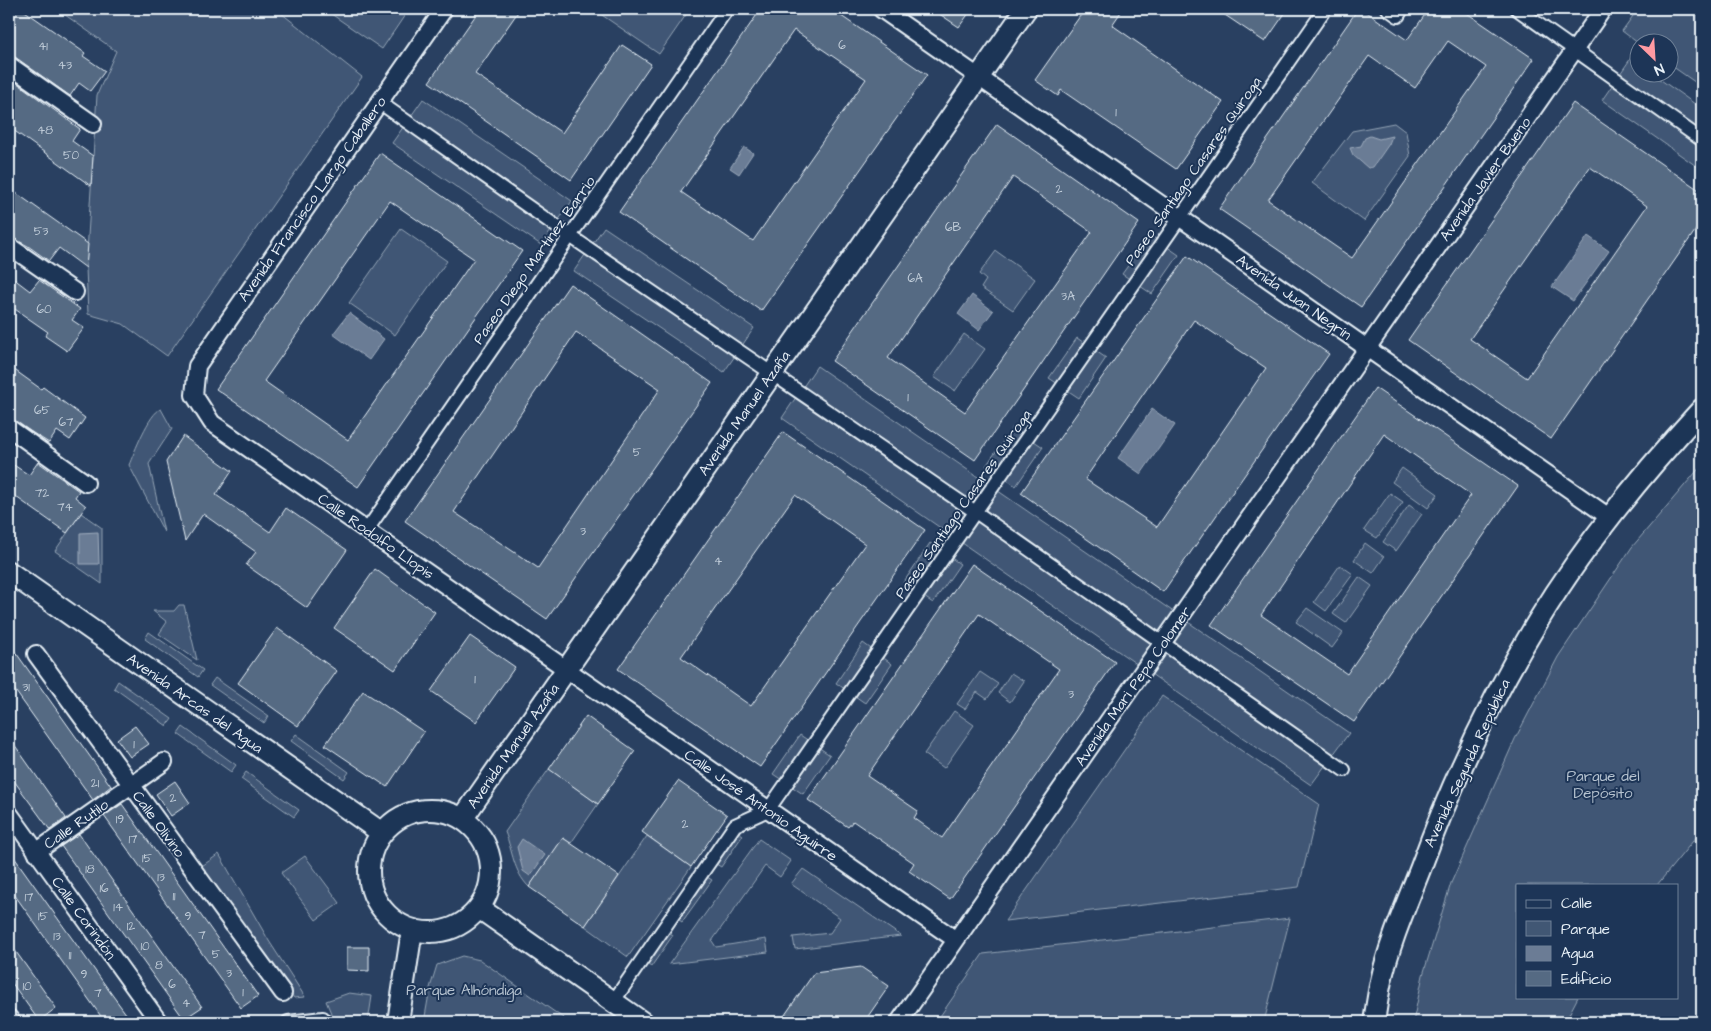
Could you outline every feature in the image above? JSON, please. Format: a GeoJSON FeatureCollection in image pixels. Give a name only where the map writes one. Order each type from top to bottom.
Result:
{"type":"FeatureCollection","features":[{"type":"Feature","properties":{"kind":"street","name":"Avenida Francisco Largo Caballero"},"geometry":{"type":"LineString","coordinates":[[194,395],[197,366],[444,9]]}},
{"type":"Feature","properties":{"kind":"street","name":"Paseo Diego Martínez Barrio"},"geometry":{"type":"LineString","coordinates":[[367,530],[727,9]]}},
{"type":"Feature","properties":{"kind":"street","name":"Avenida Juan Negrín"},"geometry":{"type":"LineString","coordinates":[[881,9],[1609,517]]}},
{"type":"Feature","properties":{"kind":"street","name":"Avenida Manuel Azaña"},"geometry":{"type":"LineString","coordinates":[[463,818],[1026,9]]}},
{"type":"Feature","properties":{"kind":"street","name":"Paseo Santiago Casares Quiroga"},"geometry":{"type":"LineString","coordinates":[[768,810],[977,513],[1325,9]]}},
{"type":"Feature","properties":{"kind":"street"},"geometry":{"type":"LineString","coordinates":[[1388,9],[1398,16],[1402,9]]}},
{"type":"Feature","properties":{"kind":"street"},"geometry":{"type":"LineString","coordinates":[[1517,9],[1702,140]]}},
{"type":"Feature","properties":{"kind":"street","name":"Avenida Javier Bueno"},"geometry":{"type":"LineString","coordinates":[[1367,349],[1603,9]]}},
{"type":"Feature","properties":{"kind":"street"},"geometry":{"type":"LineString","coordinates":[[9,65],[93,124]]}},
{"type":"Feature","properties":{"kind":"street"},"geometry":{"type":"LineString","coordinates":[[379,102],[570,236],[977,513],[1344,770]]}},
{"type":"Feature","properties":{"kind":"street"},"geometry":{"type":"LineString","coordinates":[[9,246],[75,292]]}},
{"type":"Feature","properties":{"kind":"street","name":"Avenida Mari Pepa Colomer"},"geometry":{"type":"LineString","coordinates":[[899,1022],[1367,349]]}},
{"type":"Feature","properties":{"kind":"street","name":"Calle Rodolfo Llopis"},"geometry":{"type":"LineString","coordinates":[[194,395],[212,422],[566,670]]}},
{"type":"Feature","properties":{"kind":"street","name":"Avenida Segunda República"},"geometry":{"type":"LineString","coordinates":[[1374,1022],[1381,980],[1411,893],[1440,815],[1489,709],[1538,620],[1609,517],[1664,450],[1702,409]]}},
{"type":"Feature","properties":{"kind":"street"},"geometry":{"type":"LineString","coordinates":[[9,428],[86,483]]}},
{"type":"Feature","properties":{"kind":"street","name":"Avenida Arcas del Agua"},"geometry":{"type":"LineString","coordinates":[[9,572],[382,833]]}},
{"type":"Feature","properties":{"kind":"street","name":"Calle Olivino"},"geometry":{"type":"LineString","coordinates":[[36,654],[283,993]]}},
{"type":"Feature","properties":{"kind":"street","name":"Calle José Antonio Aguirre"},"geometry":{"type":"LineString","coordinates":[[566,670],[956,940]]}},
{"type":"Feature","properties":{"kind":"street","name":"Calle Rutilo"},"geometry":{"type":"LineString","coordinates":[[36,852],[164,762]]}},
{"type":"Feature","properties":{"kind":"street"},"geometry":{"type":"LineString","coordinates":[[427,809],[445,811],[463,818],[477,830],[487,848],[492,868],[489,888],[479,908],[467,920],[450,929],[431,933],[412,930],[390,917],[380,908],[371,890],[368,870],[372,850],[382,833],[402,817],[427,809]]}},
{"type":"Feature","properties":{"kind":"street"},"geometry":{"type":"LineString","coordinates":[[613,1002],[735,825],[768,810]]}},
{"type":"Feature","properties":{"kind":"street","name":"Calle Corindón"},"geometry":{"type":"LineString","coordinates":[[9,813],[159,1022]]}},
{"type":"Feature","properties":{"kind":"street"},"geometry":{"type":"LineString","coordinates":[[479,908],[642,1022]]}},
{"type":"Feature","properties":{"kind":"street"},"geometry":{"type":"LineString","coordinates":[[398,1022],[412,930]]}},
{"type":"Feature","properties":{"kind":"street"},"geometry":{"type":"LineString","coordinates":[[9,1018],[12,1022]]}},
{"type":"Feature","properties":{"kind":"street"},"geometry":{"type":"LineString","coordinates":[[288,1022],[323,1018]]}},
{"type":"Feature","properties":{"kind":"green space"},"geometry":{"type":"Polygon","coordinates":[[[64,9],[276,9],[362,77],[167,356],[123,324],[88,314],[86,268],[97,95],[116,51],[61,12],[64,9]]]}},
{"type":"Feature","properties":{"kind":"green space"},"geometry":{"type":"Polygon","coordinates":[[[324,9],[409,9],[382,49],[324,9]]]}},
{"type":"Feature","properties":{"kind":"green space"},"geometry":{"type":"Polygon","coordinates":[[[593,9],[690,9],[659,54],[593,9]]]}},
{"type":"Feature","properties":{"kind":"green space"},"geometry":{"type":"Polygon","coordinates":[[[1638,9],[1702,9],[1702,87],[1678,70],[1678,32],[1628,32],[1628,36],[1622,31],[1638,9]]]}},
{"type":"Feature","properties":{"kind":"green space"},"geometry":{"type":"Polygon","coordinates":[[[1628,62],[1628,82],[1664,82],[1702,109],[1702,170],[1602,100],[1628,62]]]}},
{"type":"Feature","properties":{"kind":"green space"},"geometry":{"type":"Polygon","coordinates":[[[423,99],[572,201],[541,245],[392,143],[423,99]]]}},
{"type":"Feature","properties":{"kind":"green space"},"geometry":{"type":"Polygon","coordinates":[[[1394,123],[1406,132],[1410,156],[1364,221],[1312,183],[1352,131],[1394,123]]]}},
{"type":"Feature","properties":{"kind":"green space"},"geometry":{"type":"Polygon","coordinates":[[[604,227],[754,328],[724,372],[574,271],[604,227]]]}},
{"type":"Feature","properties":{"kind":"green space"},"geometry":{"type":"Polygon","coordinates":[[[401,229],[447,261],[395,335],[349,303],[401,229]]]}},
{"type":"Feature","properties":{"kind":"green space"},"geometry":{"type":"Polygon","coordinates":[[[1150,235],[1179,255],[1152,294],[1122,274],[1150,235]]]}},
{"type":"Feature","properties":{"kind":"green space"},"geometry":{"type":"Polygon","coordinates":[[[996,251],[1035,279],[1013,310],[981,288],[986,280],[979,274],[996,251]]]}},
{"type":"Feature","properties":{"kind":"green space"},"geometry":{"type":"Polygon","coordinates":[[[964,334],[985,349],[955,391],[934,377],[964,334]]]}},
{"type":"Feature","properties":{"kind":"green space"},"geometry":{"type":"Polygon","coordinates":[[[1077,338],[1106,358],[1079,398],[1049,378],[1077,338]]]}},
{"type":"Feature","properties":{"kind":"green space"},"geometry":{"type":"Polygon","coordinates":[[[817,366],[1349,733],[1311,785],[782,418],[817,366]]]}},
{"type":"Feature","properties":{"kind":"green space"},"geometry":{"type":"Polygon","coordinates":[[[161,409],[172,429],[149,464],[164,532],[129,465],[147,425],[156,412],[161,409]]]}},
{"type":"Feature","properties":{"kind":"green space"},"geometry":{"type":"Polygon","coordinates":[[[1013,427],[1043,447],[1016,486],[986,466],[1013,427]]]}},
{"type":"Feature","properties":{"kind":"green space","name":"Parque del Depósito"},"geometry":{"type":"Polygon","coordinates":[[[1702,465],[1702,830],[1658,884],[1516,884],[1516,998],[1577,998],[1565,1022],[1413,1022],[1423,975],[1451,883],[1515,739],[1558,657],[1632,547],[1702,465]]]}},
{"type":"Feature","properties":{"kind":"green space"},"geometry":{"type":"Polygon","coordinates":[[[1402,468],[1438,494],[1428,508],[1392,482],[1402,468]]]}},
{"type":"Feature","properties":{"kind":"green space"},"geometry":{"type":"Polygon","coordinates":[[[1390,493],[1403,502],[1377,538],[1364,530],[1390,493]]]}},
{"type":"Feature","properties":{"kind":"green space"},"geometry":{"type":"Polygon","coordinates":[[[1409,505],[1422,514],[1396,551],[1383,542],[1409,505]]]}},
{"type":"Feature","properties":{"kind":"green space"},"geometry":{"type":"Polygon","coordinates":[[[81,513],[102,528],[102,584],[55,551],[81,513]]]}},
{"type":"Feature","properties":{"kind":"green space"},"geometry":{"type":"Polygon","coordinates":[[[930,543],[960,564],[933,603],[903,583],[930,543]]]}},
{"type":"Feature","properties":{"kind":"green space"},"geometry":{"type":"Polygon","coordinates":[[[1365,543],[1384,557],[1373,573],[1354,560],[1365,543]]]}},
{"type":"Feature","properties":{"kind":"green space"},"geometry":{"type":"Polygon","coordinates":[[[1340,565],[1353,574],[1326,611],[1314,602],[1340,565]]]}},
{"type":"Feature","properties":{"kind":"green space"},"geometry":{"type":"Polygon","coordinates":[[[1359,577],[1372,586],[1346,623],[1333,614],[1359,577]]]}},
{"type":"Feature","properties":{"kind":"green space"},"geometry":{"type":"Polygon","coordinates":[[[179,605],[184,605],[197,660],[159,634],[167,622],[153,611],[174,611],[179,605]]]}},
{"type":"Feature","properties":{"kind":"green space"},"geometry":{"type":"Polygon","coordinates":[[[1307,608],[1343,633],[1332,648],[1296,622],[1307,608]]]}},
{"type":"Feature","properties":{"kind":"green space"},"geometry":{"type":"Polygon","coordinates":[[[149,632],[203,670],[198,677],[145,639],[149,632]]]}},
{"type":"Feature","properties":{"kind":"green space"},"geometry":{"type":"Polygon","coordinates":[[[863,643],[892,664],[865,703],[836,683],[863,643]]]}},
{"type":"Feature","properties":{"kind":"green space"},"geometry":{"type":"Polygon","coordinates":[[[980,672],[998,684],[987,699],[977,692],[965,709],[957,704],[980,672]]]}},
{"type":"Feature","properties":{"kind":"green space"},"geometry":{"type":"Polygon","coordinates":[[[1011,673],[1024,681],[1010,702],[998,693],[1011,673]]]}},
{"type":"Feature","properties":{"kind":"green space"},"geometry":{"type":"Polygon","coordinates":[[[215,678],[269,716],[264,723],[210,685],[215,678]]]}},
{"type":"Feature","properties":{"kind":"green space"},"geometry":{"type":"Polygon","coordinates":[[[118,681],[172,719],[167,726],[114,688],[118,681]]]}},
{"type":"Feature","properties":{"kind":"green space"},"geometry":{"type":"Polygon","coordinates":[[[1162,696],[1319,804],[1299,887],[1005,921],[1162,696]]]}},
{"type":"Feature","properties":{"kind":"green space"},"geometry":{"type":"Polygon","coordinates":[[[954,711],[974,725],[944,768],[924,754],[954,711]]]}},
{"type":"Feature","properties":{"kind":"green space"},"geometry":{"type":"Polygon","coordinates":[[[183,727],[236,765],[231,772],[178,734],[183,727]]]}},
{"type":"Feature","properties":{"kind":"green space"},"geometry":{"type":"Polygon","coordinates":[[[296,734],[349,772],[344,779],[291,741],[296,734]]]}},
{"type":"Feature","properties":{"kind":"green space"},"geometry":{"type":"Polygon","coordinates":[[[800,735],[830,755],[803,794],[773,774],[800,735]]]}},
{"type":"Feature","properties":{"kind":"green space"},"geometry":{"type":"Polygon","coordinates":[[[549,769],[598,804],[571,843],[563,838],[529,887],[516,868],[505,832],[549,769]]]}},
{"type":"Feature","properties":{"kind":"green space"},"geometry":{"type":"Polygon","coordinates":[[[246,772],[299,810],[294,817],[241,779],[246,772]]]}},
{"type":"Feature","properties":{"kind":"green space"},"geometry":{"type":"Polygon","coordinates":[[[734,829],[743,835],[721,867],[711,861],[734,829]]]}},
{"type":"Feature","properties":{"kind":"green space"},"geometry":{"type":"Polygon","coordinates":[[[647,836],[691,867],[628,957],[585,926],[647,836]]]}},
{"type":"Feature","properties":{"kind":"green space"},"geometry":{"type":"Polygon","coordinates":[[[759,839],[791,861],[780,877],[765,866],[712,941],[716,947],[766,939],[768,952],[669,964],[759,839]]]}},
{"type":"Feature","properties":{"kind":"green space"},"geometry":{"type":"Polygon","coordinates":[[[219,854],[269,941],[305,997],[294,998],[199,868],[219,854]]]}},
{"type":"Feature","properties":{"kind":"green space"},"geometry":{"type":"Polygon","coordinates":[[[305,856],[340,903],[316,920],[281,873],[305,856]]]}},
{"type":"Feature","properties":{"kind":"green space"},"geometry":{"type":"Polygon","coordinates":[[[803,869],[901,936],[795,949],[793,937],[830,933],[840,918],[791,884],[803,869]]]}},
{"type":"Feature","properties":{"kind":"green space"},"geometry":{"type":"Polygon","coordinates":[[[702,874],[712,880],[682,922],[673,916],[702,874]]]}},
{"type":"Feature","properties":{"kind":"green space"},"geometry":{"type":"Polygon","coordinates":[[[1290,918],[1264,1022],[936,1022],[983,954],[1290,918]]]}},
{"type":"Feature","properties":{"kind":"green space"},"geometry":{"type":"Polygon","coordinates":[[[664,929],[673,935],[651,967],[642,961],[664,929]]]}},
{"type":"Feature","properties":{"kind":"green space","name":"Parque Alhóndiga"},"geometry":{"type":"Polygon","coordinates":[[[462,956],[480,960],[569,1022],[424,1022],[430,988],[437,965],[462,956]]]}},
{"type":"Feature","properties":{"kind":"green space"},"geometry":{"type":"Polygon","coordinates":[[[349,993],[372,996],[368,1022],[331,1022],[331,1013],[326,1001],[349,993]]]}},
{"type":"Feature","properties":{"kind":"water"},"geometry":{"type":"Polygon","coordinates":[[[1370,136],[1379,139],[1392,136],[1389,144],[1373,167],[1368,168],[1353,155],[1350,148],[1361,146],[1365,138],[1370,136]]]}},
{"type":"Feature","properties":{"kind":"water"},"geometry":{"type":"Polygon","coordinates":[[[744,147],[753,153],[739,174],[730,168],[744,147]]]}},
{"type":"Feature","properties":{"kind":"water"},"geometry":{"type":"Polygon","coordinates":[[[1588,236],[1609,251],[1573,301],[1552,287],[1588,236]]]}},
{"type":"Feature","properties":{"kind":"water"},"geometry":{"type":"Polygon","coordinates":[[[972,295],[993,311],[979,330],[958,314],[972,295]]]}},
{"type":"Feature","properties":{"kind":"water"},"geometry":{"type":"Polygon","coordinates":[[[349,313],[384,339],[369,360],[333,334],[349,313]]]}},
{"type":"Feature","properties":{"kind":"water"},"geometry":{"type":"Polygon","coordinates":[[[1152,409],[1175,425],[1141,474],[1118,458],[1152,409]]]}},
{"type":"Feature","properties":{"kind":"water"},"geometry":{"type":"Polygon","coordinates":[[[98,532],[99,564],[80,564],[80,533],[98,532]]]}},
{"type":"Feature","properties":{"kind":"water"},"geometry":{"type":"Polygon","coordinates":[[[522,839],[545,855],[530,876],[523,871],[517,847],[522,839]]]}},
{"type":"Feature","properties":{"kind":"building"},"geometry":{"type":"Polygon","coordinates":[[[9,9],[22,9],[85,53],[83,56],[105,71],[90,91],[79,83],[70,96],[15,57],[9,55],[9,9]]]}},
{"type":"Feature","properties":{"kind":"building"},"geometry":{"type":"Polygon","coordinates":[[[480,9],[520,9],[475,74],[562,133],[622,45],[651,64],[571,180],[429,82],[480,9]]]}},
{"type":"Feature","properties":{"kind":"building"},"geometry":{"type":"Polygon","coordinates":[[[761,9],[831,9],[927,75],[761,311],[619,212],[761,9]],[[794,30],[681,192],[753,241],[866,79],[794,30]]]}},
{"type":"Feature","properties":{"kind":"building"},"geometry":{"type":"Polygon","coordinates":[[[932,9],[972,9],[959,27],[932,9]]]}},
{"type":"Feature","properties":{"kind":"building"},"geometry":{"type":"Polygon","coordinates":[[[1085,9],[1123,9],[1112,25],[1223,102],[1176,169],[1061,90],[1058,96],[1035,80],[1085,9]]]}},
{"type":"Feature","properties":{"kind":"building"},"geometry":{"type":"Polygon","coordinates":[[[1216,9],[1288,9],[1265,42],[1216,9]]]}},
{"type":"Feature","properties":{"kind":"building"},"geometry":{"type":"Polygon","coordinates":[[[1358,9],[1362,9],[1407,40],[1429,9],[1461,9],[1534,59],[1361,307],[1219,209],[1358,9]],[[1448,41],[1415,88],[1369,56],[1268,200],[1352,258],[1486,67],[1448,41]]]}},
{"type":"Feature","properties":{"kind":"building"},"geometry":{"type":"Polygon","coordinates":[[[9,77],[80,129],[72,141],[93,156],[91,186],[9,127],[9,77]]]}},
{"type":"Feature","properties":{"kind":"building"},"geometry":{"type":"Polygon","coordinates":[[[1573,103],[1702,192],[1702,221],[1551,439],[1408,340],[1573,103]],[[1590,167],[1470,339],[1527,378],[1647,206],[1590,167]]]}},
{"type":"Feature","properties":{"kind":"building"},"geometry":{"type":"Polygon","coordinates":[[[997,124],[1139,223],[975,460],[832,361],[997,124]],[[1013,177],[888,358],[965,412],[1092,232],[1013,177]]]}},
{"type":"Feature","properties":{"kind":"building"},"geometry":{"type":"Polygon","coordinates":[[[380,153],[522,251],[358,487],[216,389],[380,153]],[[390,201],[264,381],[348,440],[474,259],[390,201]]]}},
{"type":"Feature","properties":{"kind":"building"},"geometry":{"type":"Polygon","coordinates":[[[9,188],[88,244],[86,268],[59,248],[49,261],[28,246],[9,236],[9,188]]]}},
{"type":"Feature","properties":{"kind":"building"},"geometry":{"type":"Polygon","coordinates":[[[1187,256],[1329,354],[1163,592],[1021,493],[1187,256]],[[1194,320],[1085,479],[1157,527],[1266,368],[1194,320]]]}},
{"type":"Feature","properties":{"kind":"building"},"geometry":{"type":"Polygon","coordinates":[[[9,275],[30,291],[39,280],[80,309],[72,320],[84,328],[67,351],[45,336],[48,332],[9,305],[9,275]]]}},
{"type":"Feature","properties":{"kind":"building"},"geometry":{"type":"Polygon","coordinates":[[[570,284],[712,383],[547,619],[405,521],[570,284]],[[576,332],[454,512],[538,568],[660,389],[576,332]]]}},
{"type":"Feature","properties":{"kind":"building"},"geometry":{"type":"Polygon","coordinates":[[[9,366],[41,389],[43,387],[85,418],[70,440],[57,431],[49,443],[9,418],[9,366]]]}},
{"type":"Feature","properties":{"kind":"building"},"geometry":{"type":"Polygon","coordinates":[[[1375,388],[1518,486],[1354,722],[1211,625],[1375,388]],[[1384,434],[1261,615],[1347,674],[1471,495],[1384,434]]]}},
{"type":"Feature","properties":{"kind":"building"},"geometry":{"type":"Polygon","coordinates":[[[783,432],[925,530],[760,767],[618,669],[783,432]],[[795,495],[681,657],[751,706],[865,544],[795,495]]]}},
{"type":"Feature","properties":{"kind":"building"},"geometry":{"type":"Polygon","coordinates":[[[183,436],[232,471],[216,495],[270,532],[286,508],[347,550],[307,608],[246,565],[256,552],[203,514],[185,541],[166,462],[183,436]]]}},
{"type":"Feature","properties":{"kind":"building"},"geometry":{"type":"Polygon","coordinates":[[[9,462],[29,475],[38,462],[79,491],[75,497],[86,506],[67,533],[9,492],[9,462]]]}},
{"type":"Feature","properties":{"kind":"building"},"geometry":{"type":"Polygon","coordinates":[[[972,564],[1115,662],[950,899],[909,871],[914,863],[853,821],[848,827],[808,800],[972,564]],[[979,614],[867,776],[918,811],[914,818],[942,838],[1059,669],[979,614]]]}},
{"type":"Feature","properties":{"kind":"building"},"geometry":{"type":"Polygon","coordinates":[[[375,569],[435,612],[395,670],[334,628],[375,569]]]}},
{"type":"Feature","properties":{"kind":"building"},"geometry":{"type":"Polygon","coordinates":[[[277,628],[337,671],[298,726],[238,683],[277,628]]]}},
{"type":"Feature","properties":{"kind":"building"},"geometry":{"type":"Polygon","coordinates":[[[470,636],[515,667],[476,722],[431,691],[470,636]]]}},
{"type":"Feature","properties":{"kind":"building"},"geometry":{"type":"Polygon","coordinates":[[[9,643],[111,786],[93,800],[9,682],[9,643]]]}},
{"type":"Feature","properties":{"kind":"building"},"geometry":{"type":"Polygon","coordinates":[[[363,691],[424,732],[387,787],[325,745],[363,691]]]}},
{"type":"Feature","properties":{"kind":"building"},"geometry":{"type":"Polygon","coordinates":[[[586,716],[635,751],[598,804],[549,769],[586,716]]]}},
{"type":"Feature","properties":{"kind":"building"},"geometry":{"type":"Polygon","coordinates":[[[135,726],[149,744],[130,757],[117,739],[135,726]]]}},
{"type":"Feature","properties":{"kind":"building"},"geometry":{"type":"Polygon","coordinates":[[[9,737],[66,818],[50,830],[9,774],[9,737]]]}},
{"type":"Feature","properties":{"kind":"building"},"geometry":{"type":"Polygon","coordinates":[[[175,781],[190,803],[171,816],[156,794],[175,781]]]}},
{"type":"Feature","properties":{"kind":"building"},"geometry":{"type":"Polygon","coordinates":[[[678,781],[727,815],[691,867],[642,832],[678,781]]]}},
{"type":"Feature","properties":{"kind":"building"},"geometry":{"type":"Polygon","coordinates":[[[122,804],[258,996],[241,1008],[104,816],[122,804]]]}},
{"type":"Feature","properties":{"kind":"building"},"geometry":{"type":"Polygon","coordinates":[[[79,834],[202,1007],[184,1019],[61,846],[79,834]]]}},
{"type":"Feature","properties":{"kind":"building"},"geometry":{"type":"Polygon","coordinates":[[[563,838],[619,876],[585,926],[529,887],[563,838]]]}},
{"type":"Feature","properties":{"kind":"building"},"geometry":{"type":"Polygon","coordinates":[[[9,850],[132,1022],[105,1022],[9,887],[9,850]]]}},
{"type":"Feature","properties":{"kind":"building"},"geometry":{"type":"Polygon","coordinates":[[[9,942],[56,1008],[39,1021],[9,979],[9,942]]]}},
{"type":"Feature","properties":{"kind":"building"},"geometry":{"type":"Polygon","coordinates":[[[347,947],[369,947],[369,971],[347,970],[347,947]]]}},
{"type":"Feature","properties":{"kind":"building"},"geometry":{"type":"Polygon","coordinates":[[[861,967],[889,986],[864,1022],[780,1022],[814,973],[861,967]]]}}]}
